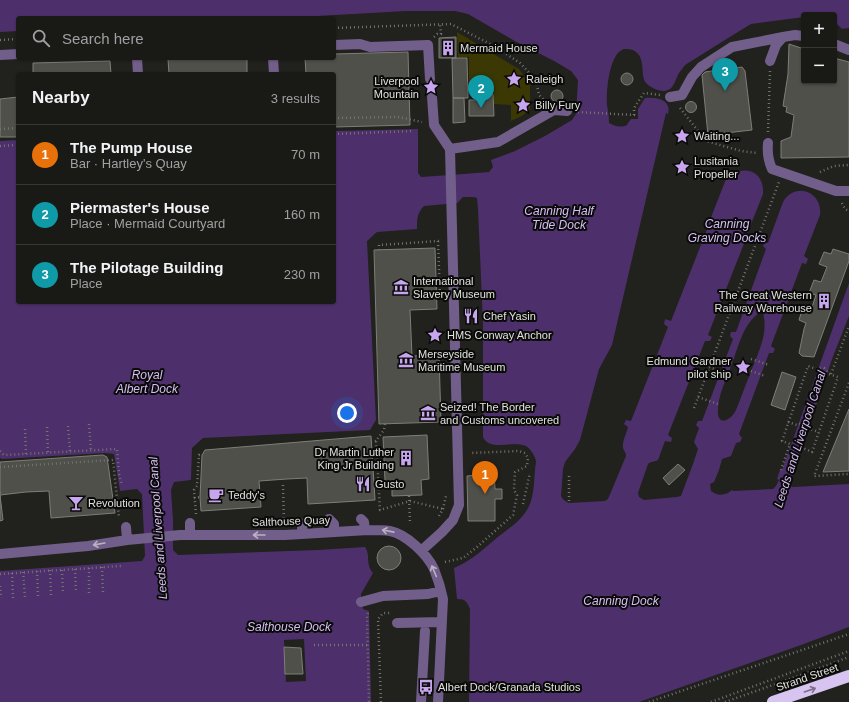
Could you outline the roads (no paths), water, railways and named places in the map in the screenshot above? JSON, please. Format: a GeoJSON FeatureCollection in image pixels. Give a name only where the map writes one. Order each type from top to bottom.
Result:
{"type":"FeatureCollection","features":[{"type":"Feature","properties":{"kind":"highway","name":"Strand Street"},"geometry":{"type":"LineString","coordinates":[[773,702],[849,676]]}},
{"type":"Feature","properties":{"kind":"street"},"geometry":{"type":"LineString","coordinates":[[670,97],[682,95],[692,77],[701,67],[732,47],[795,35],[801,36]]}},
{"type":"Feature","properties":{"kind":"street"},"geometry":{"type":"LineString","coordinates":[[770,61],[776,45],[783,37]]}},
{"type":"Feature","properties":{"kind":"street"},"geometry":{"type":"LineString","coordinates":[[336,45],[360,44],[370,47],[428,45],[430,79]]}},
{"type":"Feature","properties":{"kind":"street"},"geometry":{"type":"LineString","coordinates":[[837,45],[849,50]]}},
{"type":"Feature","properties":{"kind":"street"},"geometry":{"type":"LineString","coordinates":[[0,55],[16,54]]}},
{"type":"Feature","properties":{"kind":"street"},"geometry":{"type":"LineString","coordinates":[[137,60],[138,72]]}},
{"type":"Feature","properties":{"kind":"street"},"geometry":{"type":"LineString","coordinates":[[274,60],[274,72]]}},
{"type":"Feature","properties":{"kind":"street"},"geometry":{"type":"LineString","coordinates":[[421,551],[453,520],[459,504],[449,153],[434,125],[432,97]]}},
{"type":"Feature","properties":{"kind":"street"},"geometry":{"type":"LineString","coordinates":[[449,153],[498,142],[554,110],[567,112]]}},
{"type":"Feature","properties":{"kind":"street"},"geometry":{"type":"LineString","coordinates":[[768,143],[767,154],[772,169],[836,191],[849,191]]}},
{"type":"Feature","properties":{"kind":"street"},"geometry":{"type":"LineString","coordinates":[[361,519],[364,522],[364,530]]}},
{"type":"Feature","properties":{"kind":"street"},"geometry":{"type":"LineString","coordinates":[[185,535],[193,520]]}},
{"type":"Feature","properties":{"kind":"street"},"geometry":{"type":"LineString","coordinates":[[303,534],[302,528],[304,523]]}},
{"type":"Feature","properties":{"kind":"street","name":"Salthouse Quay"},"geometry":{"type":"LineString","coordinates":[[0,554],[88,546],[132,539],[185,535],[303,534],[334,524],[364,530],[391,531],[403,536],[421,551],[433,568],[441,591],[443,599],[438,702]]}},
{"type":"Feature","properties":{"kind":"street"},"geometry":{"type":"LineString","coordinates":[[123,525],[132,539]]}},
{"type":"Feature","properties":{"kind":"street"},"geometry":{"type":"LineString","coordinates":[[361,602],[383,596],[428,594],[441,591]]}},
{"type":"Feature","properties":{"kind":"street"},"geometry":{"type":"LineString","coordinates":[[397,618],[442,622]]}},
{"type":"Feature","properties":{"kind":"street"},"geometry":{"type":"LineString","coordinates":[[421,702],[425,631]]}},
{"type":"Feature","properties":{"kind":"water"},"geometry":{"type":"Polygon","coordinates":[[[0,0],[849,0],[849,28],[842,29],[837,24],[837,12],[801,12],[801,17],[751,24],[685,65],[672,87],[665,91],[656,90],[646,83],[643,76],[641,59],[635,51],[624,49],[619,52],[615,58],[612,65],[607,91],[609,123],[615,126],[622,126],[627,125],[631,119],[638,119],[638,109],[645,98],[662,100],[668,105],[669,109],[668,114],[666,113],[612,345],[599,369],[580,440],[565,462],[561,496],[569,503],[605,501],[608,499],[626,456],[623,445],[628,427],[624,424],[626,420],[631,421],[668,327],[664,324],[665,319],[671,321],[708,227],[704,223],[705,219],[710,220],[726,179],[732,174],[745,170],[756,174],[763,186],[763,194],[747,234],[752,237],[750,242],[745,241],[708,335],[712,337],[710,341],[705,341],[668,435],[672,438],[671,442],[665,441],[658,460],[648,464],[638,493],[639,497],[644,500],[681,496],[698,449],[694,442],[699,428],[696,425],[698,421],[702,421],[733,339],[730,336],[731,332],[736,332],[766,249],[763,246],[765,242],[768,243],[783,202],[794,192],[807,192],[813,195],[820,207],[820,215],[804,256],[808,259],[806,264],[802,263],[771,346],[775,349],[773,353],[769,353],[739,434],[742,438],[740,442],[736,443],[731,456],[722,459],[714,482],[710,484],[711,491],[722,495],[732,490],[773,489],[776,486],[779,480],[777,479],[780,470],[782,470],[849,283],[849,316],[832,359],[789,484],[793,487],[849,484],[849,627],[639,702],[469,702],[470,609],[466,601],[457,599],[454,568],[478,554],[520,519],[529,506],[532,498],[536,461],[532,452],[526,446],[515,444],[491,444],[483,437],[483,323],[478,209],[477,198],[463,197],[457,203],[424,206],[418,216],[417,229],[377,232],[367,241],[376,420],[370,430],[203,438],[192,448],[191,480],[174,482],[171,490],[173,550],[178,555],[365,547],[368,553],[369,566],[373,573],[361,594],[363,609],[369,611],[371,702],[0,702],[0,571],[142,561],[145,556],[142,494],[137,489],[120,491],[114,454],[105,453],[0,458],[0,141],[16,140],[16,304],[336,304],[336,131],[418,129],[418,173],[421,177],[489,172],[493,167],[491,160],[515,151],[572,120],[576,114],[578,80],[571,71],[556,62],[513,40],[468,14],[455,11],[406,11],[317,16],[16,16],[16,31],[0,32],[0,0]],[[760,312],[751,320],[746,328],[722,389],[718,405],[718,413],[720,419],[723,421],[733,415],[736,410],[759,352],[764,329],[763,313],[760,312]]]}},
{"type":"Feature","properties":{"kind":"place","name":"Mermaid House"},"geometry":{"type":"Point","coordinates":[448,48]}},
{"type":"Feature","properties":{"kind":"place","name":"Raleigh"},"geometry":{"type":"Point","coordinates":[514,79]}},
{"type":"Feature","properties":{"kind":"place","name":"Liverpool Mountain"},"geometry":{"type":"Point","coordinates":[431,87]}},
{"type":"Feature","properties":{"kind":"place","name":"The Pilotage Building"},"geometry":{"type":"Point","coordinates":[725,91]}},
{"type":"Feature","properties":{"kind":"place","name":"Billy Fury"},"geometry":{"type":"Point","coordinates":[523,105]}},
{"type":"Feature","properties":{"kind":"place","name":"Piermaster's House"},"geometry":{"type":"Point","coordinates":[481,108]}},
{"type":"Feature","properties":{"kind":"place","name":"Waiting..."},"geometry":{"type":"Point","coordinates":[682,136]}},
{"type":"Feature","properties":{"kind":"place","name":"Lusitania Propeller"},"geometry":{"type":"Point","coordinates":[682,167]}},
{"type":"Feature","properties":{"kind":"place","name":"International Slavery Museum"},"geometry":{"type":"Point","coordinates":[401,287]}},
{"type":"Feature","properties":{"kind":"place","name":"The Great Western Railway Warehouse"},"geometry":{"type":"Point","coordinates":[824,301]}},
{"type":"Feature","properties":{"kind":"place","name":"Chef Yasin"},"geometry":{"type":"Point","coordinates":[471,316]}},
{"type":"Feature","properties":{"kind":"place","name":"HMS Conway Anchor"},"geometry":{"type":"Point","coordinates":[435,335]}},
{"type":"Feature","properties":{"kind":"place","name":"Merseyside Maritime Museum"},"geometry":{"type":"Point","coordinates":[406,360]}},
{"type":"Feature","properties":{"kind":"place","name":"Edmund Gardner pilot ship"},"geometry":{"type":"Point","coordinates":[743,367]}},
{"type":"Feature","properties":{"kind":"place","name":"Seized! The Border and Customs uncovered"},"geometry":{"type":"Point","coordinates":[428,413]}},
{"type":"Feature","properties":{"kind":"place","name":"Dr Martin Luther King Jr Building"},"geometry":{"type":"Point","coordinates":[406,458]}},
{"type":"Feature","properties":{"kind":"place","name":"Gusto"},"geometry":{"type":"Point","coordinates":[363,484]}},
{"type":"Feature","properties":{"kind":"place","name":"The Pump House"},"geometry":{"type":"Point","coordinates":[485,494]}},
{"type":"Feature","properties":{"kind":"place","name":"Teddy's"},"geometry":{"type":"Point","coordinates":[216,495]}},
{"type":"Feature","properties":{"kind":"place","name":"Revolution"},"geometry":{"type":"Point","coordinates":[76,503]}},
{"type":"Feature","properties":{"kind":"place","name":"Albert Dock/Granada Studios"},"geometry":{"type":"Point","coordinates":[426,687]}},
{"type":"Feature","properties":{"kind":"water label","name":"Canning Half Tide Dock"},"geometry":{"type":"Point","coordinates":[559,218]}},
{"type":"Feature","properties":{"kind":"water label","name":"Canning Graving Docks"},"geometry":{"type":"Point","coordinates":[727,231]}},
{"type":"Feature","properties":{"kind":"water label","name":"Royal Albert Dock"},"geometry":{"type":"Point","coordinates":[147,382]}},
{"type":"Feature","properties":{"kind":"water label","name":"Leeds and Liverpool Canal"},"geometry":{"type":"Point","coordinates":[800,439]}},
{"type":"Feature","properties":{"kind":"water label","name":"Leeds and Liverpool Canal"},"geometry":{"type":"Point","coordinates":[158,528]}},
{"type":"Feature","properties":{"kind":"water label","name":"Canning Dock"},"geometry":{"type":"Point","coordinates":[621,601]}},
{"type":"Feature","properties":{"kind":"water label","name":"Salthouse Dock"},"geometry":{"type":"Point","coordinates":[289,627]}}]}
